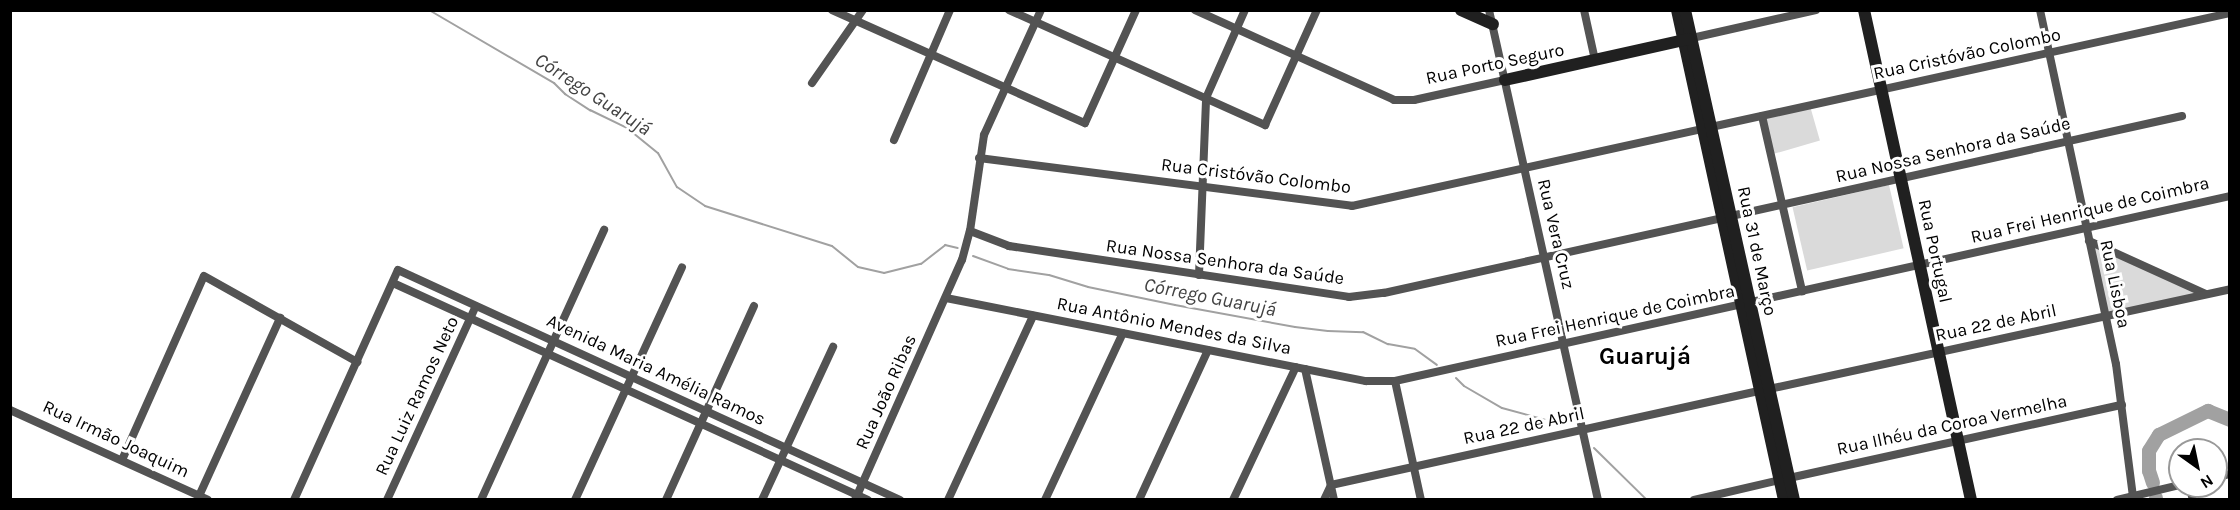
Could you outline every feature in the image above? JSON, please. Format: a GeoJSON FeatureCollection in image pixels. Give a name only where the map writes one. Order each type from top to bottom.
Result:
{"type":"FeatureCollection","features":[{"type":"Feature","properties":{"kind":"street"},"geometry":{"type":"LineString","coordinates":[[831,10],[1085,123],[1136,10]]}},
{"type":"Feature","properties":{"kind":"street"},"geometry":{"type":"LineString","coordinates":[[812,83],[863,10]]}},
{"type":"Feature","properties":{"kind":"street"},"geometry":{"type":"LineString","coordinates":[[894,140],[950,10]]}},
{"type":"Feature","properties":{"kind":"street"},"geometry":{"type":"LineString","coordinates":[[1010,10],[1265,125],[1317,10]]}},
{"type":"Feature","properties":{"kind":"street","name":"Rua João Ribas"},"geometry":{"type":"LineString","coordinates":[[856,497],[962,261],[970,231],[984,135],[1041,10]]}},
{"type":"Feature","properties":{"kind":"street","name":"Rua Porto Seguro"},"geometry":{"type":"LineString","coordinates":[[1195,10],[1386,97],[1404,101],[1816,10]]}},
{"type":"Feature","properties":{"kind":"street"},"geometry":{"type":"LineString","coordinates":[[1199,275],[1206,98],[1245,10]]}},
{"type":"Feature","properties":{"kind":"street"},"geometry":{"type":"LineString","coordinates":[[1461,10],[1493,24]]}},
{"type":"Feature","properties":{"kind":"street","name":"Rua Vera Cruz"},"geometry":{"type":"LineString","coordinates":[[1489,10],[1599,500]]}},
{"type":"Feature","properties":{"kind":"street"},"geometry":{"type":"LineString","coordinates":[[1584,10],[1595,60]]}},
{"type":"Feature","properties":{"kind":"street","name":"Rua 31 de Março"},"geometry":{"type":"LineString","coordinates":[[1677,10],[1687,39],[1765,390],[1784,479],[1784,500]]}},
{"type":"Feature","properties":{"kind":"street","name":"Rua 31 de Março"},"geometry":{"type":"LineString","coordinates":[[1685,10],[1687,39]]}},
{"type":"Feature","properties":{"kind":"street","name":"Rua Portugal"},"geometry":{"type":"LineString","coordinates":[[1864,10],[1971,500]]}},
{"type":"Feature","properties":{"kind":"street","name":"Rua Lisboa"},"geometry":{"type":"LineString","coordinates":[[2040,10],[2105,316],[2122,405],[2133,496]]}},
{"type":"Feature","properties":{"kind":"street","name":"Rua Cristóvão Colombo"},"geometry":{"type":"LineString","coordinates":[[979,158],[1352,206],[2229,13]]}},
{"type":"Feature","properties":{"kind":"street"},"geometry":{"type":"LineString","coordinates":[[1762,116],[1802,291]]}},
{"type":"Feature","properties":{"kind":"street","name":"Rua Nossa Senhora da Saúde"},"geometry":{"type":"LineString","coordinates":[[970,231],[1010,246],[1349,297],[1384,293],[2182,116]]}},
{"type":"Feature","properties":{"kind":"street","name":"Rua Frei Henrique de Coimbra"},"geometry":{"type":"LineString","coordinates":[[1395,381],[2229,196]]}},
{"type":"Feature","properties":{"kind":"street"},"geometry":{"type":"LineString","coordinates":[[482,500],[604,230]]}},
{"type":"Feature","properties":{"kind":"street"},"geometry":{"type":"LineString","coordinates":[[2089,241],[2206,294]]}},
{"type":"Feature","properties":{"kind":"street"},"geometry":{"type":"LineString","coordinates":[[575,500],[682,267]]}},
{"type":"Feature","properties":{"kind":"street","name":"Avenida Maria Amélia Ramos"},"geometry":{"type":"LineString","coordinates":[[868,500],[856,497],[781,460],[393,283],[398,270],[900,500]]}},
{"type":"Feature","properties":{"kind":"street"},"geometry":{"type":"LineString","coordinates":[[122,460],[204,276],[357,362]]}},
{"type":"Feature","properties":{"kind":"street"},"geometry":{"type":"LineString","coordinates":[[294,500],[393,283]]}},
{"type":"Feature","properties":{"kind":"street","name":"Rua 22 de Abril"},"geometry":{"type":"LineString","coordinates":[[1331,485],[2229,289]]}},
{"type":"Feature","properties":{"kind":"street","name":"Rua Antônio Mendes da Silva"},"geometry":{"type":"LineString","coordinates":[[946,298],[1366,381],[1395,381]]}},
{"type":"Feature","properties":{"kind":"street","name":"Rua Luiz Ramos Neto"},"geometry":{"type":"LineString","coordinates":[[387,500],[476,306]]}},
{"type":"Feature","properties":{"kind":"street"},"geometry":{"type":"LineString","coordinates":[[666,500],[754,306]]}},
{"type":"Feature","properties":{"kind":"street"},"geometry":{"type":"LineString","coordinates":[[948,500],[1033,315]]}},
{"type":"Feature","properties":{"kind":"street"},"geometry":{"type":"LineString","coordinates":[[203,498],[280,318]]}},
{"type":"Feature","properties":{"kind":"street"},"geometry":{"type":"LineString","coordinates":[[1045,500],[1123,333]]}},
{"type":"Feature","properties":{"kind":"street"},"geometry":{"type":"LineString","coordinates":[[762,500],[833,347]]}},
{"type":"Feature","properties":{"kind":"street"},"geometry":{"type":"LineString","coordinates":[[1138,500],[1208,350]]}},
{"type":"Feature","properties":{"kind":"street"},"geometry":{"type":"LineString","coordinates":[[1300,368],[1334,500]]}},
{"type":"Feature","properties":{"kind":"street"},"geometry":{"type":"LineString","coordinates":[[1233,500],[1300,368]]}},
{"type":"Feature","properties":{"kind":"street"},"geometry":{"type":"LineString","coordinates":[[1395,381],[1421,500]]}},
{"type":"Feature","properties":{"kind":"street","name":"Rua Ilhéu da Coroa Vermelha"},"geometry":{"type":"LineString","coordinates":[[1694,500],[2122,405]]}},
{"type":"Feature","properties":{"kind":"street","name":"Rua Irmão Joaquim"},"geometry":{"type":"LineString","coordinates":[[10,410],[203,498]]}},
{"type":"Feature","properties":{"kind":"street","name":"Rua 31 de Março"},"geometry":{"type":"LineString","coordinates":[[1784,479],[1794,500]]}},
{"type":"Feature","properties":{"kind":"street"},"geometry":{"type":"LineString","coordinates":[[1324,500],[1331,485]]}},
{"type":"Feature","properties":{"kind":"street"},"geometry":{"type":"LineString","coordinates":[[2117,500],[2168,488]]}},
{"type":"Feature","properties":{"kind":"shaded area"},"geometry":{"type":"Polygon","coordinates":[[[1810,106],[1820,141],[1773,154],[1763,120],[1810,106]]]}},
{"type":"Feature","properties":{"kind":"shaded area"},"geometry":{"type":"Polygon","coordinates":[[[1889,185],[1904,248],[1807,271],[1793,207],[1889,185]]]}},
{"type":"Feature","properties":{"kind":"shaded area"},"geometry":{"type":"Polygon","coordinates":[[[2089,241],[2206,294],[2105,316],[2089,241]]]}},
{"type":"Feature","properties":{"kind":"waterway","name":"Córrego Guarujá"},"geometry":{"type":"LineString","coordinates":[[429,10],[554,83],[565,94],[590,110],[627,128],[658,153],[677,187],[705,206],[832,246],[858,267],[884,273],[921,264],[945,245],[958,248]]}},
{"type":"Feature","properties":{"kind":"waterway","name":"Córrego Guarujá"},"geometry":{"type":"LineString","coordinates":[[973,256],[1008,269],[1049,275],[1088,287],[1175,305],[1295,327],[1363,332],[1388,344],[1415,349],[1437,365]]}},
{"type":"Feature","properties":{"kind":"waterway","name":"Córrego Guarujá"},"geometry":{"type":"LineString","coordinates":[[1456,378],[1464,386],[1502,408],[1564,425]]}},
{"type":"Feature","properties":{"kind":"waterway"},"geometry":{"type":"LineString","coordinates":[[2153,483],[2149,471],[2149,451],[2159,435],[2208,411],[2230,420]]}},
{"type":"Feature","properties":{"kind":"waterway","name":"Córrego Guarujá"},"geometry":{"type":"LineString","coordinates":[[1594,448],[1647,500]]}},
{"type":"Feature","properties":{"kind":"district","name":"Guarujá"},"geometry":{"type":"Point","coordinates":[1645,357]}}]}
